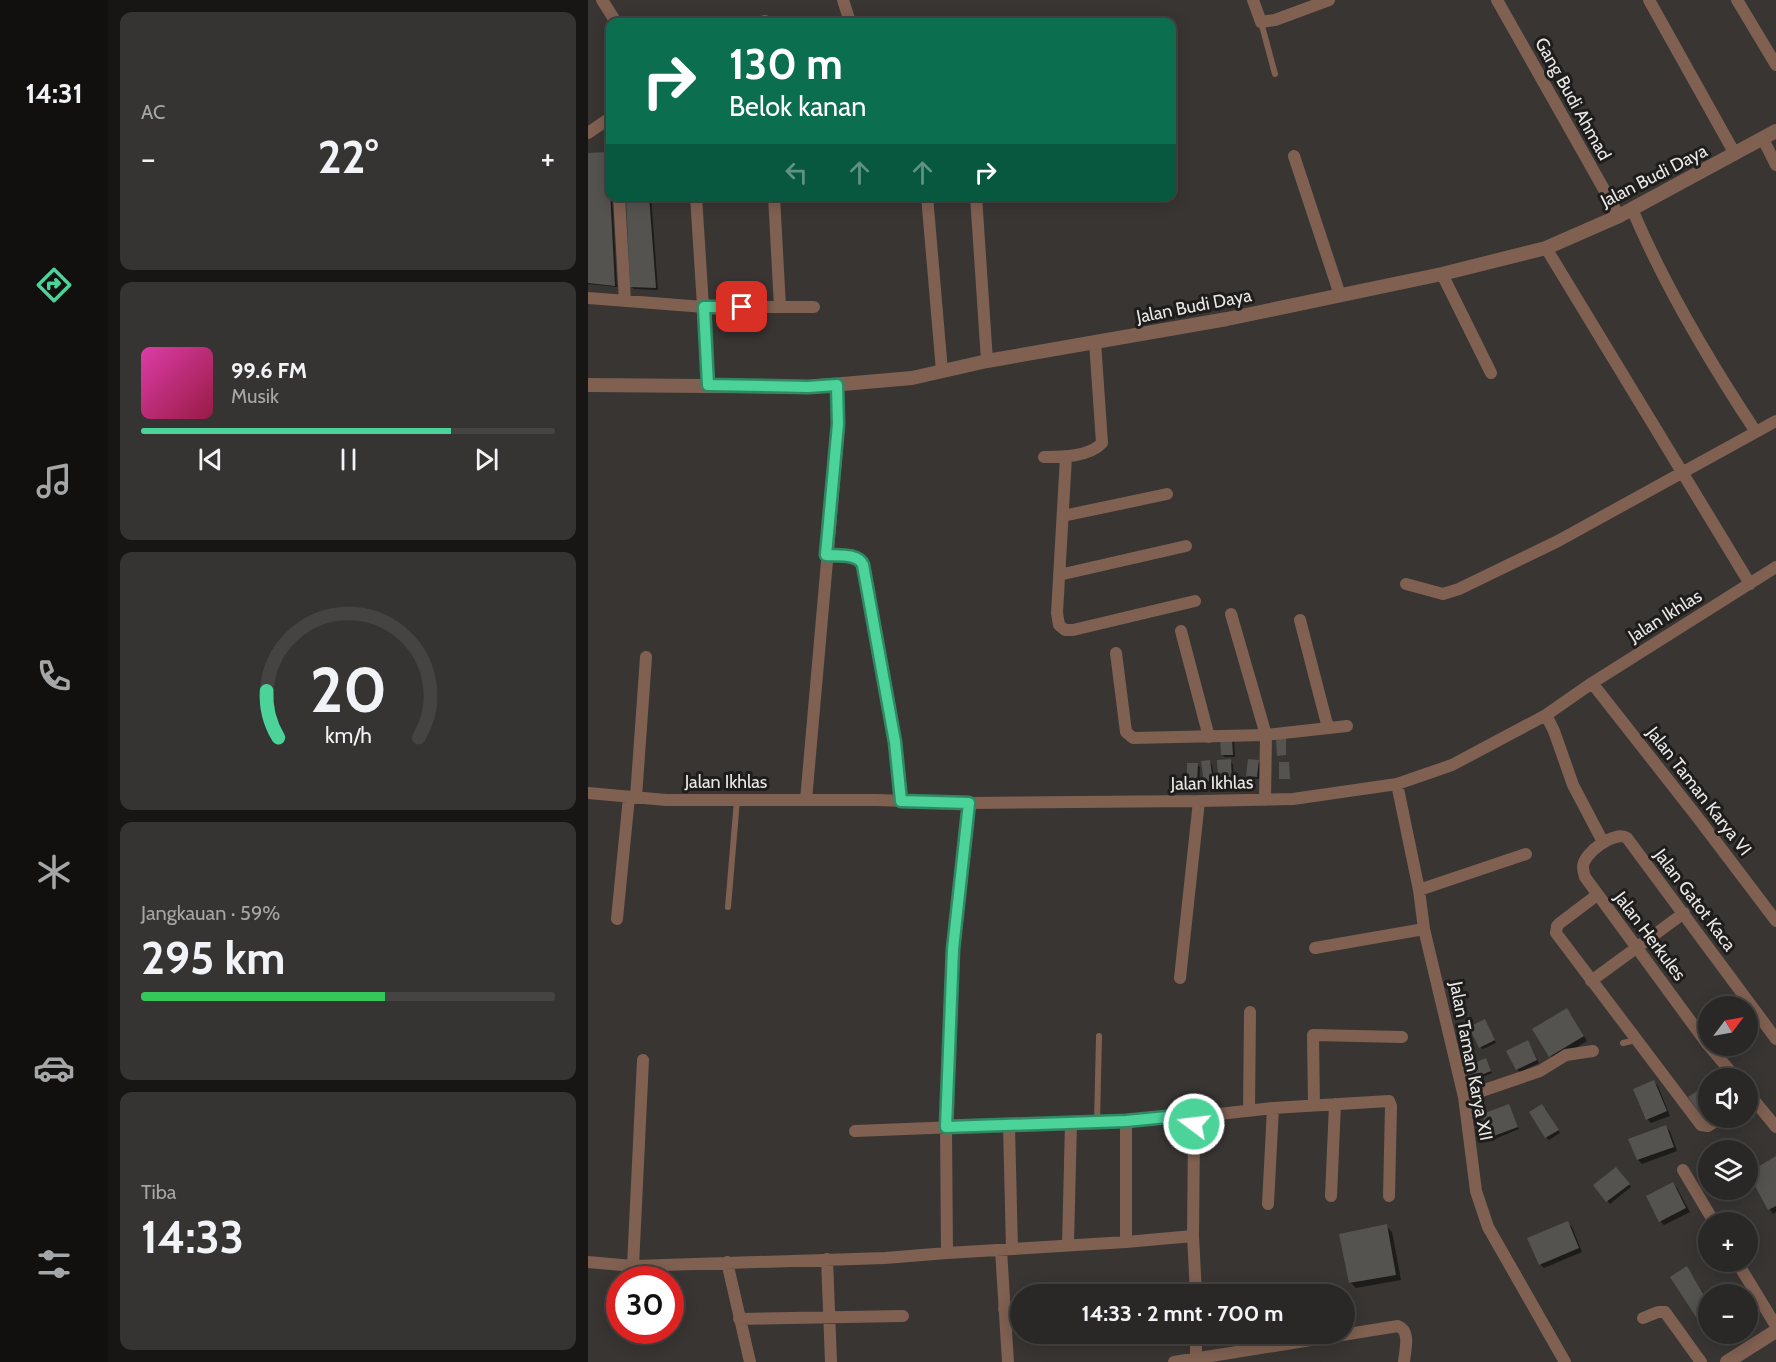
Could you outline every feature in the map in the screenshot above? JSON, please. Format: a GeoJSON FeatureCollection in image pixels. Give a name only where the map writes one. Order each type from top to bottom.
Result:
{"type":"FeatureCollection","features":[{"type":"Feature","properties":{"kind":"street"},"geometry":{"type":"LineString","coordinates":[[602,0],[613,18]]}},
{"type":"Feature","properties":{"kind":"street"},"geometry":{"type":"LineString","coordinates":[[843,0],[849,18]]}},
{"type":"Feature","properties":{"kind":"street"},"geometry":{"type":"LineString","coordinates":[[1253,0],[1261,22],[1275,20],[1329,0]]}},
{"type":"Feature","properties":{"kind":"street","name":"Gang Budi Ahmad"},"geometry":{"type":"LineString","coordinates":[[1497,0],[1619,216]]}},
{"type":"Feature","properties":{"kind":"street"},"geometry":{"type":"LineString","coordinates":[[1649,0],[1735,154]]}},
{"type":"Feature","properties":{"kind":"street"},"geometry":{"type":"LineString","coordinates":[[1737,0],[1776,65]]}},
{"type":"Feature","properties":{"kind":"street"},"geometry":{"type":"LineString","coordinates":[[588,133],[606,121]]}},
{"type":"Feature","properties":{"kind":"street","name":"Jalan Budi Daya"},"geometry":{"type":"LineString","coordinates":[[588,385],[808,387],[912,378],[987,361],[1227,319],[1442,274],[1546,248],[1619,216],[1776,131]]}},
{"type":"Feature","properties":{"kind":"street"},"geometry":{"type":"LineString","coordinates":[[1763,139],[1776,165]]}},
{"type":"Feature","properties":{"kind":"street"},"geometry":{"type":"LineString","coordinates":[[1294,156],[1340,295]]}},
{"type":"Feature","properties":{"kind":"street"},"geometry":{"type":"LineString","coordinates":[[619,201],[625,301]]}},
{"type":"Feature","properties":{"kind":"street"},"geometry":{"type":"LineString","coordinates":[[696,201],[708,385]]}},
{"type":"Feature","properties":{"kind":"street"},"geometry":{"type":"LineString","coordinates":[[774,201],[780,307]]}},
{"type":"Feature","properties":{"kind":"street"},"geometry":{"type":"LineString","coordinates":[[927,201],[942,371]]}},
{"type":"Feature","properties":{"kind":"street"},"geometry":{"type":"LineString","coordinates":[[976,201],[987,361]]}},
{"type":"Feature","properties":{"kind":"street"},"geometry":{"type":"LineString","coordinates":[[1632,209],[1658,268],[1679,306],[1722,381],[1756,432]]}},
{"type":"Feature","properties":{"kind":"street"},"geometry":{"type":"LineString","coordinates":[[1546,248],[1750,584]]}},
{"type":"Feature","properties":{"kind":"street"},"geometry":{"type":"LineString","coordinates":[[1442,274],[1491,373]]}},
{"type":"Feature","properties":{"kind":"street"},"geometry":{"type":"LineString","coordinates":[[588,298],[704,307],[814,307]]}},
{"type":"Feature","properties":{"kind":"street"},"geometry":{"type":"LineString","coordinates":[[1044,457],[1066,457],[1098,448],[1102,443],[1095,342]]}},
{"type":"Feature","properties":{"kind":"street"},"geometry":{"type":"LineString","coordinates":[[806,800],[838,424],[837,385]]}},
{"type":"Feature","properties":{"kind":"street"},"geometry":{"type":"LineString","coordinates":[[1406,584],[1443,594],[1459,589],[1558,541],[1776,421]]}},
{"type":"Feature","properties":{"kind":"street"},"geometry":{"type":"LineString","coordinates":[[1066,457],[1059,575],[1059,625],[1065,630],[1196,601]]}},
{"type":"Feature","properties":{"kind":"street"},"geometry":{"type":"LineString","coordinates":[[1063,516],[1167,494]]}},
{"type":"Feature","properties":{"kind":"street"},"geometry":{"type":"LineString","coordinates":[[1059,575],[1186,546]]}},
{"type":"Feature","properties":{"kind":"street"},"geometry":{"type":"LineString","coordinates":[[826,555],[856,558],[861,560],[863,565],[895,742],[901,801]]}},
{"type":"Feature","properties":{"kind":"street","name":"Jalan Ikhlas"},"geometry":{"type":"LineString","coordinates":[[588,793],[666,800],[969,803],[1199,801],[1293,799],[1397,784],[1452,765],[1546,715],[1592,683],[1776,567]]}},
{"type":"Feature","properties":{"kind":"street"},"geometry":{"type":"LineString","coordinates":[[1231,614],[1266,735],[1265,800]]}},
{"type":"Feature","properties":{"kind":"street"},"geometry":{"type":"LineString","coordinates":[[1300,620],[1328,728]]}},
{"type":"Feature","properties":{"kind":"street"},"geometry":{"type":"LineString","coordinates":[[1181,631],[1209,736]]}},
{"type":"Feature","properties":{"kind":"street"},"geometry":{"type":"LineString","coordinates":[[1116,653],[1126,732],[1129,736],[1266,735],[1347,726]]}},
{"type":"Feature","properties":{"kind":"street"},"geometry":{"type":"LineString","coordinates":[[617,920],[646,657]]}},
{"type":"Feature","properties":{"kind":"street","name":"Jalan Taman Karya VI"},"geometry":{"type":"LineString","coordinates":[[1592,683],[1776,921]]}},
{"type":"Feature","properties":{"kind":"street"},"geometry":{"type":"LineString","coordinates":[[1546,715],[1573,785],[1603,842]]}},
{"type":"Feature","properties":{"kind":"street","name":"Jalan Taman Karya XII"},"geometry":{"type":"LineString","coordinates":[[1397,784],[1419,890],[1424,929],[1464,1097],[1476,1191],[1481,1209],[1488,1227],[1565,1362]]}},
{"type":"Feature","properties":{"kind":"street"},"geometry":{"type":"LineString","coordinates":[[1180,978],[1199,801]]}},
{"type":"Feature","properties":{"kind":"street"},"geometry":{"type":"LineString","coordinates":[[946,1253],[946,1127],[953,949],[969,803]]}},
{"type":"Feature","properties":{"kind":"street","name":"Jalan Gatot Kaca"},"geometry":{"type":"LineString","coordinates":[[1603,842],[1617,835],[1627,838],[1684,913],[1741,996]]}},
{"type":"Feature","properties":{"kind":"street","name":"Jalan Herkules"},"geometry":{"type":"LineString","coordinates":[[1603,842],[1587,855],[1582,867],[1585,877],[1698,1029]]}},
{"type":"Feature","properties":{"kind":"street"},"geometry":{"type":"LineString","coordinates":[[1419,890],[1526,854]]}},
{"type":"Feature","properties":{"kind":"street"},"geometry":{"type":"LineString","coordinates":[[1597,895],[1560,923],[1556,933],[1698,1121]]}},
{"type":"Feature","properties":{"kind":"street"},"geometry":{"type":"LineString","coordinates":[[1591,981],[1684,913]]}},
{"type":"Feature","properties":{"kind":"street"},"geometry":{"type":"LineString","coordinates":[[1315,948],[1424,929]]}},
{"type":"Feature","properties":{"kind":"street"},"geometry":{"type":"LineString","coordinates":[[1249,1110],[1250,1012]]}},
{"type":"Feature","properties":{"kind":"street","name":"Jalan Gatot Kaca"},"geometry":{"type":"LineString","coordinates":[[1758,1018],[1776,1040]]}},
{"type":"Feature","properties":{"kind":"street"},"geometry":{"type":"LineString","coordinates":[[1314,1105],[1313,1035],[1402,1037]]}},
{"type":"Feature","properties":{"kind":"street"},"geometry":{"type":"LineString","coordinates":[[1464,1097],[1540,1071],[1566,1055],[1593,1051]]}},
{"type":"Feature","properties":{"kind":"street","name":"Jalan Herkules"},"geometry":{"type":"LineString","coordinates":[[1719,1056],[1728,1068]]}},
{"type":"Feature","properties":{"kind":"street"},"geometry":{"type":"LineString","coordinates":[[633,1266],[643,1060]]}},
{"type":"Feature","properties":{"kind":"street"},"geometry":{"type":"LineString","coordinates":[[855,1131],[1126,1121],[1383,1100],[1390,1103],[1389,1196]]}},
{"type":"Feature","properties":{"kind":"street"},"geometry":{"type":"LineString","coordinates":[[1331,1196],[1335,1104]]}},
{"type":"Feature","properties":{"kind":"street"},"geometry":{"type":"LineString","coordinates":[[1758,1106],[1776,1127]]}},
{"type":"Feature","properties":{"kind":"street"},"geometry":{"type":"LineString","coordinates":[[1268,1204],[1273,1108]]}},
{"type":"Feature","properties":{"kind":"street"},"geometry":{"type":"LineString","coordinates":[[1192,1117],[1195,1284]]}},
{"type":"Feature","properties":{"kind":"street"},"geometry":{"type":"LineString","coordinates":[[1126,1121],[1126,1242]]}},
{"type":"Feature","properties":{"kind":"street"},"geometry":{"type":"LineString","coordinates":[[1068,1244],[1071,1122]]}},
{"type":"Feature","properties":{"kind":"street"},"geometry":{"type":"LineString","coordinates":[[1008,1362],[1004,1309],[1009,1126]]}},
{"type":"Feature","properties":{"kind":"street"},"geometry":{"type":"LineString","coordinates":[[1683,1170],[1708,1212]]}},
{"type":"Feature","properties":{"kind":"street"},"geometry":{"type":"LineString","coordinates":[[588,1262],[633,1266],[885,1258],[1193,1236]]}},
{"type":"Feature","properties":{"kind":"street"},"geometry":{"type":"LineString","coordinates":[[827,1259],[831,1362]]}},
{"type":"Feature","properties":{"kind":"street"},"geometry":{"type":"LineString","coordinates":[[727,1262],[750,1362]]}},
{"type":"Feature","properties":{"kind":"street"},"geometry":{"type":"LineString","coordinates":[[1727,1362],[1776,1329],[1743,1272]]}},
{"type":"Feature","properties":{"kind":"street"},"geometry":{"type":"LineString","coordinates":[[1004,1309],[1010,1309]]}},
{"type":"Feature","properties":{"kind":"street"},"geometry":{"type":"LineString","coordinates":[[1643,1318],[1658,1312],[1665,1312],[1701,1362]]}},
{"type":"Feature","properties":{"kind":"street"},"geometry":{"type":"LineString","coordinates":[[739,1318],[903,1316]]}},
{"type":"Feature","properties":{"kind":"street"},"geometry":{"type":"LineString","coordinates":[[1174,1362],[1398,1326],[1404,1328],[1406,1333],[1404,1362]]}},
{"type":"Feature","properties":{"kind":"street"},"geometry":{"type":"LineString","coordinates":[[1196,1344],[1196,1360]]}},
{"type":"Feature","properties":{"kind":"lane"},"geometry":{"type":"LineString","coordinates":[[1261,22],[1275,74]]}},
{"type":"Feature","properties":{"kind":"lane"},"geometry":{"type":"LineString","coordinates":[[728,907],[737,800]]}},
{"type":"Feature","properties":{"kind":"lane"},"geometry":{"type":"LineString","coordinates":[[1097,1122],[1099,1036]]}},
{"type":"Feature","properties":{"kind":"lane"},"geometry":{"type":"LineString","coordinates":[[1623,1044],[1636,1041]]}},
{"type":"Feature","properties":{"kind":"building"},"geometry":{"type":"Polygon","coordinates":[[[606,152],[606,201],[611,201],[615,286],[588,283],[588,153],[606,152]]]}},
{"type":"Feature","properties":{"kind":"building"},"geometry":{"type":"Polygon","coordinates":[[[626,201],[649,201],[656,288],[630,287],[626,201]]]}},
{"type":"Feature","properties":{"kind":"building"},"geometry":{"type":"Polygon","coordinates":[[[1220,738],[1232,738],[1233,755],[1221,755],[1220,738]]]}},
{"type":"Feature","properties":{"kind":"building"},"geometry":{"type":"Polygon","coordinates":[[[1286,738],[1286,755],[1277,756],[1276,739],[1286,738]]]}},
{"type":"Feature","properties":{"kind":"building"},"geometry":{"type":"Polygon","coordinates":[[[1231,759],[1232,781],[1218,781],[1217,760],[1231,759]]]}},
{"type":"Feature","properties":{"kind":"building"},"geometry":{"type":"Polygon","coordinates":[[[1248,759],[1259,760],[1257,777],[1246,776],[1248,759]]]}},
{"type":"Feature","properties":{"kind":"building"},"geometry":{"type":"Polygon","coordinates":[[[1210,760],[1213,781],[1204,782],[1201,761],[1210,760]]]}},
{"type":"Feature","properties":{"kind":"building"},"geometry":{"type":"Polygon","coordinates":[[[1279,762],[1289,762],[1290,779],[1279,779],[1279,762]]]}},
{"type":"Feature","properties":{"kind":"building"},"geometry":{"type":"Polygon","coordinates":[[[1187,763],[1198,763],[1197,784],[1187,784],[1187,763]]]}},
{"type":"Feature","properties":{"kind":"building"},"geometry":{"type":"Polygon","coordinates":[[[1567,1008],[1584,1036],[1549,1057],[1532,1029],[1567,1008]]]}},
{"type":"Feature","properties":{"kind":"building"},"geometry":{"type":"Polygon","coordinates":[[[1485,1019],[1495,1040],[1479,1048],[1469,1027],[1485,1019]]]}},
{"type":"Feature","properties":{"kind":"building"},"geometry":{"type":"Polygon","coordinates":[[[1528,1040],[1537,1060],[1516,1070],[1506,1051],[1528,1040]]]}},
{"type":"Feature","properties":{"kind":"building"},"geometry":{"type":"Polygon","coordinates":[[[1486,1058],[1491,1071],[1467,1081],[1462,1068],[1486,1058]]]}},
{"type":"Feature","properties":{"kind":"building"},"geometry":{"type":"Polygon","coordinates":[[[1654,1080],[1667,1111],[1646,1120],[1633,1089],[1654,1080]]]}},
{"type":"Feature","properties":{"kind":"building"},"geometry":{"type":"Polygon","coordinates":[[[1698,1090],[1698,1111],[1688,1097],[1698,1090]]]}},
{"type":"Feature","properties":{"kind":"building"},"geometry":{"type":"Polygon","coordinates":[[[1509,1104],[1518,1127],[1491,1137],[1482,1114],[1509,1104]]]}},
{"type":"Feature","properties":{"kind":"building"},"geometry":{"type":"Polygon","coordinates":[[[1542,1104],[1559,1130],[1545,1138],[1529,1112],[1542,1104]]]}},
{"type":"Feature","properties":{"kind":"building"},"geometry":{"type":"Polygon","coordinates":[[[1666,1125],[1674,1147],[1637,1160],[1628,1139],[1666,1125]]]}},
{"type":"Feature","properties":{"kind":"building"},"geometry":{"type":"Polygon","coordinates":[[[1776,1156],[1776,1206],[1768,1210],[1758,1192],[1758,1167],[1776,1156]]]}},
{"type":"Feature","properties":{"kind":"building"},"geometry":{"type":"Polygon","coordinates":[[[1616,1167],[1630,1184],[1606,1202],[1593,1185],[1616,1167]]]}},
{"type":"Feature","properties":{"kind":"building"},"geometry":{"type":"Polygon","coordinates":[[[1673,1182],[1686,1208],[1659,1222],[1646,1196],[1673,1182]]]}},
{"type":"Feature","properties":{"kind":"building"},"geometry":{"type":"Polygon","coordinates":[[[1568,1221],[1579,1248],[1539,1265],[1527,1238],[1568,1221]]]}},
{"type":"Feature","properties":{"kind":"building"},"geometry":{"type":"Polygon","coordinates":[[[1387,1224],[1396,1275],[1349,1283],[1339,1234],[1387,1224]]]}},
{"type":"Feature","properties":{"kind":"building"},"geometry":{"type":"Polygon","coordinates":[[[1687,1266],[1698,1285],[1698,1320],[1670,1277],[1687,1266]]]}},
{"type":"Feature","properties":{"kind":"route"},"geometry":{"type":"LineString","coordinates":[[742,307],[704,307],[708,385],[808,387],[837,385],[838,424],[826,555],[856,558],[861,560],[863,565],[895,742],[901,801],[969,803],[953,949],[946,1127],[1126,1121],[1188,1115],[1192,1117],[1194,1124]]}}]}
